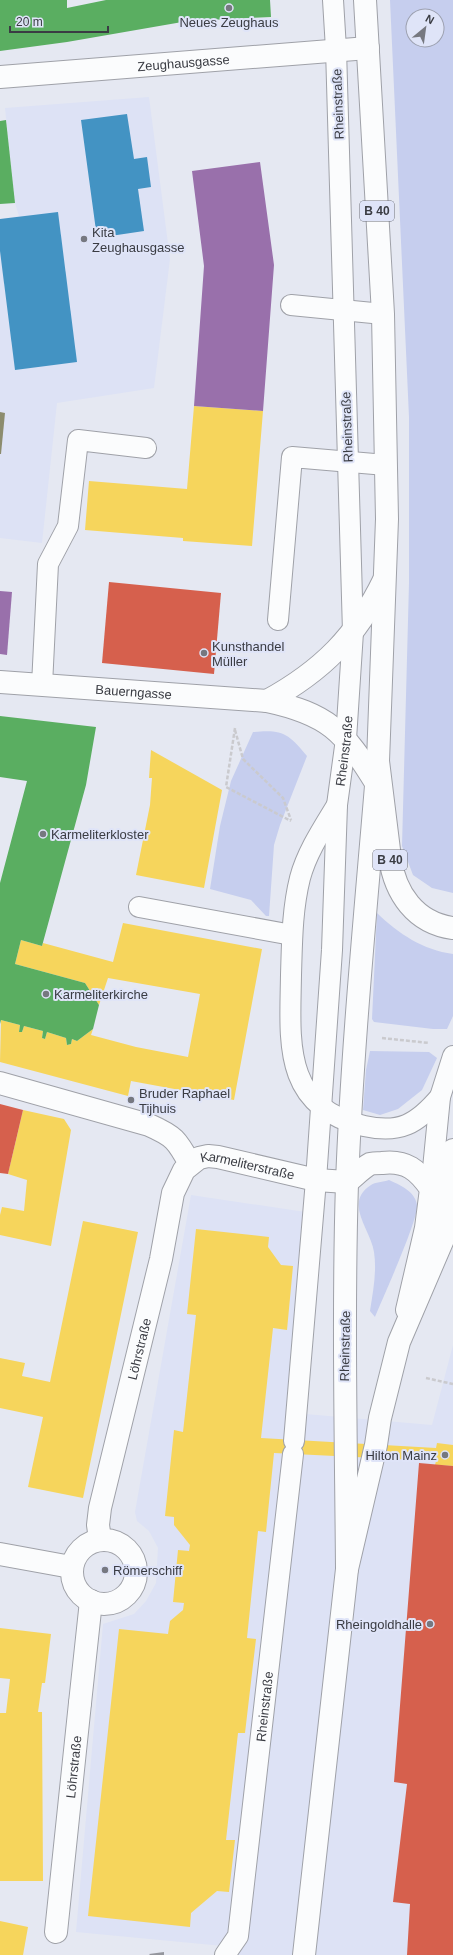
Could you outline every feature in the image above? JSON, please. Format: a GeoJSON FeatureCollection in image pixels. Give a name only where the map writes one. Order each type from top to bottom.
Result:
{"type":"FeatureCollection","features":[{"type":"Feature","properties":{"kind":"street","name":"B 40"},"geometry":{"type":"LineString","coordinates":[[365,0],[368,48]]}},
{"type":"Feature","properties":{"kind":"street","name":"Zeughausgasse"},"geometry":{"type":"LineString","coordinates":[[0,77],[336,49],[368,48]]}},
{"type":"Feature","properties":{"kind":"street","name":"Rheinstraße"},"geometry":{"type":"LineString","coordinates":[[347,1569],[345,1385],[350,1123],[378,761],[387,519],[383,314],[368,48]]}},
{"type":"Feature","properties":{"kind":"street"},"geometry":{"type":"LineString","coordinates":[[267,701],[311,674],[330,657],[353,632],[374,601],[384,580]]}},
{"type":"Feature","properties":{"kind":"street","name":"Bauerngasse"},"geometry":{"type":"LineString","coordinates":[[0,682],[267,701],[294,707],[320,718],[338,731],[359,756],[376,783]]}},
{"type":"Feature","properties":{"kind":"street","name":"Rheinstraße"},"geometry":{"type":"LineString","coordinates":[[378,761],[392,874],[398,889],[407,902],[419,914],[433,922],[453,928]]}},
{"type":"Feature","properties":{"kind":"street","name":"Karmeliterstraße"},"geometry":{"type":"LineString","coordinates":[[0,1083],[105,1112],[156,1128],[169,1134],[180,1144],[190,1164],[199,1158],[218,1157],[316,1180],[348,1182]]}},
{"type":"Feature","properties":{"kind":"street","name":"Rheinstraße"},"geometry":{"type":"LineString","coordinates":[[399,1342],[449,1225],[453,1150]]}},
{"type":"Feature","properties":{"kind":"street"},"geometry":{"type":"LineString","coordinates":[[348,1182],[370,1164],[394,1161],[403,1163],[413,1170],[423,1178],[431,1189]]}},
{"type":"Feature","properties":{"kind":"street","name":"Löhrstraße"},"geometry":{"type":"LineString","coordinates":[[100,1539],[98,1525],[100,1508],[161,1259],[173,1193],[184,1170],[190,1164]]}},
{"type":"Feature","properties":{"kind":"street","name":"Rheinstraße"},"geometry":{"type":"LineString","coordinates":[[304,1955],[347,1569],[376,1445],[380,1418],[426,1228],[431,1189]]}},
{"type":"Feature","properties":{"kind":"street"},"geometry":{"type":"LineString","coordinates":[[100,1539],[110,1540],[120,1544],[128,1551],[134,1560],[136,1571],[132,1586],[122,1598],[112,1603],[102,1604],[91,1601],[82,1596],[75,1588],[71,1567],[74,1557],[81,1548],[89,1542],[100,1539]]}},
{"type":"Feature","properties":{"kind":"street"},"geometry":{"type":"LineString","coordinates":[[0,1554],[71,1567]]}},
{"type":"Feature","properties":{"kind":"street","name":"Löhrstraße"},"geometry":{"type":"LineString","coordinates":[[56,1932],[91,1601]]}},
{"type":"Feature","properties":{"kind":"lane","name":"Rheinstraße"},"geometry":{"type":"LineString","coordinates":[[225,1955],[238,1936],[294,1448],[316,1180],[332,958],[337,806],[346,740],[353,632],[336,49],[333,0]]}},
{"type":"Feature","properties":{"kind":"lane"},"geometry":{"type":"LineString","coordinates":[[291,305],[383,314]]}},
{"type":"Feature","properties":{"kind":"lane"},"geometry":{"type":"LineString","coordinates":[[42,685],[48,564],[68,526],[78,440],[146,448]]}},
{"type":"Feature","properties":{"kind":"lane"},"geometry":{"type":"LineString","coordinates":[[278,620],[292,457],[386,465]]}},
{"type":"Feature","properties":{"kind":"lane","name":"Rheinstraße"},"geometry":{"type":"LineString","coordinates":[[337,806],[320,833],[300,878],[292,935],[292,1055],[299,1078],[320,1108],[350,1123],[377,1129],[406,1126],[425,1114],[440,1097]]}},
{"type":"Feature","properties":{"kind":"lane"},"geometry":{"type":"LineString","coordinates":[[139,907],[292,935]]}},
{"type":"Feature","properties":{"kind":"lane","name":"Rheinstraße"},"geometry":{"type":"LineString","coordinates":[[431,1189],[440,1097],[453,1056]]}},
{"type":"Feature","properties":{"kind":"path"},"geometry":{"type":"LineString","coordinates":[[235,728],[243,759],[283,798],[291,821],[226,787],[235,728]]}},
{"type":"Feature","properties":{"kind":"path"},"geometry":{"type":"LineString","coordinates":[[375,1037],[430,1043]]}},
{"type":"Feature","properties":{"kind":"path"},"geometry":{"type":"LineString","coordinates":[[426,1378],[453,1384]]}},
{"type":"Feature","properties":{"kind":"shaded area"},"geometry":{"type":"Polygon","coordinates":[[[390,0],[453,0],[453,893],[432,888],[413,875],[402,846],[409,583],[409,417],[390,0]]]}},
{"type":"Feature","properties":{"kind":"shaded area","name":"Kita Zeughausgasse"},"geometry":{"type":"Polygon","coordinates":[[[149,97],[170,259],[154,388],[57,403],[42,543],[0,538],[0,219],[19,216],[15,203],[5,108],[149,97]]]}},
{"type":"Feature","properties":{"kind":"shaded area"},"geometry":{"type":"Polygon","coordinates":[[[253,732],[279,732],[290,738],[307,756],[280,825],[274,845],[269,916],[266,916],[251,900],[210,889],[220,826],[231,781],[253,732]]]}},
{"type":"Feature","properties":{"kind":"shaded area"},"geometry":{"type":"Polygon","coordinates":[[[377,913],[394,928],[412,940],[432,949],[453,954],[453,1016],[447,1029],[433,1029],[374,1022],[372,1019],[377,913]]]}},
{"type":"Feature","properties":{"kind":"shaded area"},"geometry":{"type":"Polygon","coordinates":[[[370,1051],[429,1052],[437,1058],[422,1090],[398,1109],[380,1115],[363,1110],[366,1070],[370,1051]]]}},
{"type":"Feature","properties":{"kind":"shaded area"},"geometry":{"type":"Polygon","coordinates":[[[389,1180],[402,1186],[410,1192],[416,1200],[417,1205],[416,1213],[406,1242],[375,1317],[370,1311],[375,1274],[375,1259],[372,1244],[361,1217],[359,1200],[363,1192],[371,1185],[389,1180]]]}},
{"type":"Feature","properties":{"kind":"shaded area"},"geometry":{"type":"Polygon","coordinates":[[[191,1195],[312,1213],[294,1413],[432,1425],[453,1345],[453,1955],[222,1955],[223,1946],[76,1932],[103,1624],[134,1614],[146,1601],[156,1583],[158,1548],[149,1531],[137,1521],[135,1512],[191,1195]]]}},
{"type":"Feature","properties":{"kind":"building: Homes"},"geometry":{"type":"Polygon","coordinates":[[[194,406],[263,411],[252,546],[183,541],[183,538],[85,530],[89,481],[187,489],[194,406]]]}},
{"type":"Feature","properties":{"kind":"building: Homes"},"geometry":{"type":"Polygon","coordinates":[[[151,750],[222,790],[204,888],[136,875],[150,805],[152,778],[149,778],[151,750]]]}},
{"type":"Feature","properties":{"kind":"building: Homes"},"geometry":{"type":"Polygon","coordinates":[[[123,923],[262,949],[234,1100],[131,1081],[128,1096],[0,1062],[1,1020],[20,1025],[19,1032],[22,1032],[24,1026],[43,1031],[42,1038],[45,1039],[47,1032],[66,1038],[67,1045],[71,1044],[72,1039],[77,1041],[93,1029],[91,1035],[136,1047],[188,1057],[200,994],[108,978],[99,1005],[85,983],[15,964],[21,940],[42,946],[43,943],[113,962],[123,923]]]}},
{"type":"Feature","properties":{"kind":"building: Homes"},"geometry":{"type":"Polygon","coordinates":[[[23,1110],[64,1119],[71,1130],[51,1246],[0,1235],[0,1215],[2,1207],[24,1211],[27,1180],[8,1174],[23,1110]]]}},
{"type":"Feature","properties":{"kind":"building: Homes"},"geometry":{"type":"Polygon","coordinates":[[[83,1221],[138,1232],[83,1498],[28,1487],[43,1417],[0,1408],[0,1358],[25,1363],[22,1376],[50,1382],[83,1221]]]}},
{"type":"Feature","properties":{"kind":"building: Homes"},"geometry":{"type":"Polygon","coordinates":[[[196,1229],[269,1237],[268,1247],[281,1265],[293,1266],[287,1330],[273,1328],[261,1438],[436,1448],[437,1443],[453,1445],[453,1466],[435,1465],[436,1461],[274,1453],[266,1532],[258,1531],[247,1638],[256,1639],[245,1733],[238,1733],[226,1840],[235,1840],[229,1892],[217,1891],[191,1913],[190,1927],[88,1916],[119,1629],[168,1634],[170,1621],[183,1610],[184,1603],[173,1602],[178,1550],[189,1551],[190,1545],[174,1525],[174,1517],[165,1516],[174,1430],[183,1432],[196,1315],[187,1314],[196,1229]]]}},
{"type":"Feature","properties":{"kind":"building: Homes"},"geometry":{"type":"Polygon","coordinates":[[[0,1628],[51,1634],[45,1683],[42,1683],[38,1712],[42,1712],[43,1881],[0,1881],[0,1713],[6,1713],[10,1679],[0,1678],[0,1628]]]}},
{"type":"Feature","properties":{"kind":"building: Homes"},"geometry":{"type":"Polygon","coordinates":[[[0,1921],[28,1927],[23,1955],[0,1955],[0,1921]]]}},
{"type":"Feature","properties":{"kind":"building: Shops"},"geometry":{"type":"Polygon","coordinates":[[[109,582],[221,593],[214,674],[102,663],[109,582]]]}},
{"type":"Feature","properties":{"kind":"building: Shops"},"geometry":{"type":"Polygon","coordinates":[[[0,1104],[23,1110],[8,1174],[0,1173],[0,1104]]]}},
{"type":"Feature","properties":{"kind":"building: Shops","name":"Rheingoldhalle"},"geometry":{"type":"Polygon","coordinates":[[[419,1463],[453,1466],[453,1955],[407,1955],[410,1904],[393,1902],[407,1784],[394,1782],[419,1463]]]}},
{"type":"Feature","properties":{"kind":"building: Offices"},"geometry":{"type":"Polygon","coordinates":[[[260,162],[274,265],[263,411],[194,406],[204,266],[192,171],[260,162]]]}},
{"type":"Feature","properties":{"kind":"building: Offices"},"geometry":{"type":"Polygon","coordinates":[[[0,591],[12,592],[7,655],[0,654],[0,591]]]}},
{"type":"Feature","properties":{"kind":"building: Schools"},"geometry":{"type":"Polygon","coordinates":[[[127,114],[134,159],[147,157],[151,187],[138,189],[144,231],[97,238],[81,120],[127,114]]]}},
{"type":"Feature","properties":{"kind":"building: Schools"},"geometry":{"type":"Polygon","coordinates":[[[58,212],[77,362],[15,370],[0,251],[0,219],[58,212]]]}},
{"type":"Feature","properties":{"kind":"building: Public"},"geometry":{"type":"Polygon","coordinates":[[[0,0],[67,0],[67,8],[106,0],[270,0],[271,17],[188,21],[67,42],[0,51],[0,0]]]}},
{"type":"Feature","properties":{"kind":"building: Public"},"geometry":{"type":"Polygon","coordinates":[[[6,120],[15,203],[0,204],[0,121],[6,120]]]}},
{"type":"Feature","properties":{"kind":"building: Public","name":"Karmeliterkloster"},"geometry":{"type":"Polygon","coordinates":[[[0,716],[96,727],[86,785],[42,946],[21,940],[15,964],[85,983],[99,1005],[93,1029],[77,1041],[72,1039],[71,1044],[67,1045],[66,1038],[47,1032],[45,1039],[42,1038],[43,1031],[24,1026],[22,1032],[19,1032],[20,1025],[1,1020],[0,1024],[0,883],[27,781],[0,777],[0,716]]]}},
{"type":"Feature","properties":{"kind":"building: Industry"},"geometry":{"type":"Polygon","coordinates":[[[0,412],[5,413],[1,454],[0,454],[0,412]]]}},
{"type":"Feature","properties":{"kind":"building: Other"},"geometry":{"type":"Polygon","coordinates":[[[164,1952],[164,1955],[149,1954],[164,1952]]]}},
{"type":"Feature","properties":{"kind":"place","name":"Neues Zeughaus"},"geometry":{"type":"Point","coordinates":[229,8]}},
{"type":"Feature","properties":{"kind":"place","name":"Kita Zeughausgasse"},"geometry":{"type":"Point","coordinates":[84,239]}},
{"type":"Feature","properties":{"kind":"place","name":"Kunsthandel Müller"},"geometry":{"type":"Point","coordinates":[204,653]}},
{"type":"Feature","properties":{"kind":"place","name":"Karmeliterkloster"},"geometry":{"type":"Point","coordinates":[43,834]}},
{"type":"Feature","properties":{"kind":"place","name":"Karmeliterkirche"},"geometry":{"type":"Point","coordinates":[46,994]}},
{"type":"Feature","properties":{"kind":"place","name":"Bruder Raphael Tijhuis"},"geometry":{"type":"Point","coordinates":[131,1100]}},
{"type":"Feature","properties":{"kind":"place","name":"Hilton Mainz"},"geometry":{"type":"Point","coordinates":[445,1455]}},
{"type":"Feature","properties":{"kind":"place","name":"Römerschiff"},"geometry":{"type":"Point","coordinates":[105,1570]}},
{"type":"Feature","properties":{"kind":"place","name":"Rheingoldhalle"},"geometry":{"type":"Point","coordinates":[430,1624]}}]}
